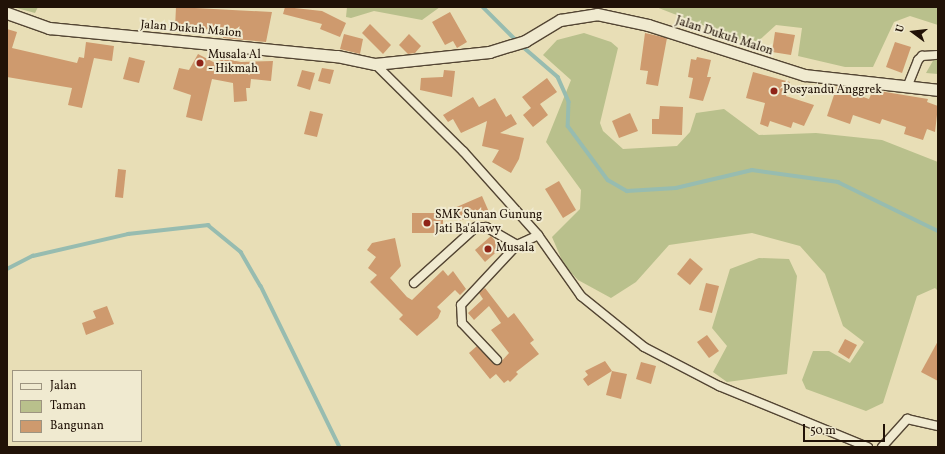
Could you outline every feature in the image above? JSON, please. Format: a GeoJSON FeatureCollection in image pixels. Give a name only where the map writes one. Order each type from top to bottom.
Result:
{"type":"FeatureCollection","features":[{"type":"Feature","properties":{"kind":"street","name":"Jalan Dukuh Malon"},"geometry":{"type":"LineString","coordinates":[[7,13],[49,28],[337,56],[374,64],[489,52],[521,43],[560,20],[597,14],[648,25],[805,75],[908,85],[938,90]]}},
{"type":"Feature","properties":{"kind":"street"},"geometry":{"type":"LineString","coordinates":[[908,85],[918,60],[922,56],[938,55]]}},
{"type":"Feature","properties":{"kind":"street"},"geometry":{"type":"LineString","coordinates":[[374,64],[463,151],[538,235],[581,296],[644,347],[683,368],[868,447]]}},
{"type":"Feature","properties":{"kind":"street"},"geometry":{"type":"LineString","coordinates":[[414,283],[476,227],[486,227],[517,245]]}},
{"type":"Feature","properties":{"kind":"street"},"geometry":{"type":"LineString","coordinates":[[497,360],[462,323],[461,305],[517,245],[538,235]]}},
{"type":"Feature","properties":{"kind":"street"},"geometry":{"type":"LineString","coordinates":[[882,447],[907,419],[938,426]]}},
{"type":"Feature","properties":{"kind":"green space"},"geometry":{"type":"Polygon","coordinates":[[[13,7],[38,7],[35,13],[13,7]]]}},
{"type":"Feature","properties":{"kind":"green space"},"geometry":{"type":"Polygon","coordinates":[[[347,7],[440,7],[422,20],[374,11],[351,18],[346,17],[347,7]]]}},
{"type":"Feature","properties":{"kind":"green space"},"geometry":{"type":"Polygon","coordinates":[[[656,7],[938,7],[938,25],[910,16],[894,22],[873,67],[845,67],[798,56],[802,28],[776,25],[754,45],[656,7]]]}},
{"type":"Feature","properties":{"kind":"green space"},"geometry":{"type":"Polygon","coordinates":[[[584,33],[611,42],[618,48],[600,123],[603,131],[623,149],[677,146],[690,132],[696,113],[724,109],[759,135],[816,133],[882,140],[938,162],[938,291],[935,288],[917,296],[883,403],[866,411],[806,389],[802,380],[813,351],[829,351],[850,363],[864,342],[843,326],[825,274],[800,246],[752,233],[669,245],[636,282],[611,298],[578,280],[564,265],[552,237],[580,209],[581,190],[546,142],[571,80],[543,55],[557,40],[584,33]]]}},
{"type":"Feature","properties":{"kind":"green space"},"geometry":{"type":"Polygon","coordinates":[[[938,52],[938,74],[926,73],[938,52]]]}},
{"type":"Feature","properties":{"kind":"green space"},"geometry":{"type":"Polygon","coordinates":[[[759,258],[789,259],[797,276],[787,374],[727,382],[713,372],[727,346],[712,328],[730,269],[759,258]]]}},
{"type":"Feature","properties":{"kind":"building"},"geometry":{"type":"Polygon","coordinates":[[[176,7],[272,12],[266,42],[223,38],[224,30],[175,28],[176,7]]]}},
{"type":"Feature","properties":{"kind":"building"},"geometry":{"type":"Polygon","coordinates":[[[285,7],[322,11],[346,23],[340,37],[320,29],[322,24],[283,14],[285,7]]]}},
{"type":"Feature","properties":{"kind":"building"},"geometry":{"type":"Polygon","coordinates":[[[450,12],[467,42],[457,48],[453,41],[445,45],[432,22],[450,12]]]}},
{"type":"Feature","properties":{"kind":"building"},"geometry":{"type":"Polygon","coordinates":[[[370,24],[391,45],[383,54],[362,33],[370,24]]]}},
{"type":"Feature","properties":{"kind":"building"},"geometry":{"type":"Polygon","coordinates":[[[7,29],[17,32],[12,48],[77,63],[79,57],[84,58],[86,42],[114,46],[112,61],[94,58],[82,108],[68,105],[72,88],[7,77],[7,29]]]}},
{"type":"Feature","properties":{"kind":"building"},"geometry":{"type":"Polygon","coordinates":[[[775,32],[795,35],[791,55],[772,52],[775,32]]]}},
{"type":"Feature","properties":{"kind":"building"},"geometry":{"type":"Polygon","coordinates":[[[645,33],[667,38],[658,86],[646,84],[648,71],[640,70],[645,33]]]}},
{"type":"Feature","properties":{"kind":"building"},"geometry":{"type":"Polygon","coordinates":[[[344,34],[363,39],[360,54],[340,49],[344,34]]]}},
{"type":"Feature","properties":{"kind":"building"},"geometry":{"type":"Polygon","coordinates":[[[409,34],[421,46],[415,53],[408,54],[399,45],[409,34]]]}},
{"type":"Feature","properties":{"kind":"building"},"geometry":{"type":"Polygon","coordinates":[[[895,42],[911,47],[902,73],[886,67],[895,42]]]}},
{"type":"Feature","properties":{"kind":"building"},"geometry":{"type":"Polygon","coordinates":[[[198,54],[219,65],[220,58],[241,62],[273,61],[271,81],[251,79],[250,88],[246,88],[247,101],[234,102],[233,83],[212,79],[202,121],[186,117],[191,95],[173,89],[179,68],[189,70],[198,54]]]}},
{"type":"Feature","properties":{"kind":"building"},"geometry":{"type":"Polygon","coordinates":[[[129,57],[145,61],[139,83],[123,79],[129,57]]]}},
{"type":"Feature","properties":{"kind":"building"},"geometry":{"type":"Polygon","coordinates":[[[697,57],[711,60],[707,77],[711,77],[703,101],[689,98],[693,78],[688,77],[691,59],[696,60],[697,57]]]}},
{"type":"Feature","properties":{"kind":"building"},"geometry":{"type":"Polygon","coordinates":[[[322,68],[334,70],[330,84],[318,81],[322,68]]]}},
{"type":"Feature","properties":{"kind":"building"},"geometry":{"type":"Polygon","coordinates":[[[302,70],[315,73],[310,90],[297,86],[302,70]]]}},
{"type":"Feature","properties":{"kind":"building"},"geometry":{"type":"Polygon","coordinates":[[[444,70],[455,71],[452,97],[420,90],[421,78],[443,77],[444,70]]]}},
{"type":"Feature","properties":{"kind":"building"},"geometry":{"type":"Polygon","coordinates":[[[753,72],[790,82],[786,96],[814,105],[804,126],[793,122],[791,128],[770,121],[768,127],[760,124],[765,103],[746,98],[753,72]]]}},
{"type":"Feature","properties":{"kind":"building"},"geometry":{"type":"Polygon","coordinates":[[[547,78],[557,92],[540,104],[548,115],[533,127],[523,115],[531,108],[522,97],[547,78]]]}},
{"type":"Feature","properties":{"kind":"building"},"geometry":{"type":"Polygon","coordinates":[[[837,86],[847,87],[846,91],[869,99],[873,90],[928,99],[927,102],[938,106],[935,132],[927,129],[923,140],[904,134],[906,127],[882,119],[880,124],[853,115],[850,124],[827,116],[837,86]]]}},
{"type":"Feature","properties":{"kind":"building"},"geometry":{"type":"Polygon","coordinates":[[[473,97],[479,107],[495,98],[506,117],[511,114],[517,124],[500,133],[524,138],[519,159],[511,173],[492,162],[499,150],[482,146],[487,121],[461,133],[453,119],[448,122],[443,115],[473,97]]]}},
{"type":"Feature","properties":{"kind":"building"},"geometry":{"type":"Polygon","coordinates":[[[660,106],[683,107],[682,135],[652,134],[652,119],[659,119],[660,106]]]}},
{"type":"Feature","properties":{"kind":"building"},"geometry":{"type":"Polygon","coordinates":[[[310,111],[323,114],[317,137],[304,134],[310,111]]]}},
{"type":"Feature","properties":{"kind":"building"},"geometry":{"type":"Polygon","coordinates":[[[630,113],[638,131],[619,138],[612,121],[630,113]]]}},
{"type":"Feature","properties":{"kind":"building"},"geometry":{"type":"Polygon","coordinates":[[[118,169],[126,170],[123,198],[115,197],[118,169]]]}},
{"type":"Feature","properties":{"kind":"building"},"geometry":{"type":"Polygon","coordinates":[[[559,181],[576,210],[563,218],[545,189],[559,181]]]}},
{"type":"Feature","properties":{"kind":"building"},"geometry":{"type":"Polygon","coordinates":[[[482,196],[489,212],[458,221],[452,209],[482,196]]]}},
{"type":"Feature","properties":{"kind":"building","name":"SMK Sunan Gunung Jati Ba'alawy"},"geometry":{"type":"Polygon","coordinates":[[[412,213],[443,213],[443,233],[412,233],[412,213]]]}},
{"type":"Feature","properties":{"kind":"building","name":"Musala"},"geometry":{"type":"Polygon","coordinates":[[[491,236],[501,248],[485,262],[475,250],[491,236]]]}},
{"type":"Feature","properties":{"kind":"building"},"geometry":{"type":"Polygon","coordinates":[[[395,238],[401,266],[390,278],[407,297],[412,300],[443,270],[448,276],[453,271],[466,289],[460,295],[455,290],[437,307],[441,311],[438,318],[417,336],[399,319],[403,315],[370,282],[377,275],[368,268],[376,257],[367,250],[372,243],[395,238]]]}},
{"type":"Feature","properties":{"kind":"building"},"geometry":{"type":"Polygon","coordinates":[[[690,258],[703,269],[690,285],[677,274],[690,258]]]}},
{"type":"Feature","properties":{"kind":"building"},"geometry":{"type":"Polygon","coordinates":[[[706,283],[719,286],[712,313],[699,310],[706,283]]]}},
{"type":"Feature","properties":{"kind":"building"},"geometry":{"type":"Polygon","coordinates":[[[485,288],[508,318],[514,313],[534,340],[530,343],[539,354],[516,372],[518,374],[510,382],[508,380],[504,383],[496,374],[490,379],[469,353],[477,346],[498,365],[509,353],[491,330],[501,323],[489,306],[474,320],[468,313],[483,299],[479,293],[485,288]]]}},
{"type":"Feature","properties":{"kind":"building"},"geometry":{"type":"Polygon","coordinates":[[[107,306],[114,324],[86,335],[82,323],[96,318],[93,311],[107,306]]]}},
{"type":"Feature","properties":{"kind":"building"},"geometry":{"type":"Polygon","coordinates":[[[707,335],[719,351],[709,358],[697,342],[707,335]]]}},
{"type":"Feature","properties":{"kind":"building"},"geometry":{"type":"Polygon","coordinates":[[[845,339],[857,345],[849,359],[838,352],[845,339]]]}},
{"type":"Feature","properties":{"kind":"building"},"geometry":{"type":"Polygon","coordinates":[[[938,341],[938,381],[921,372],[938,341]]]}},
{"type":"Feature","properties":{"kind":"building"},"geometry":{"type":"Polygon","coordinates":[[[605,361],[612,371],[588,386],[583,379],[588,375],[585,371],[605,361]]]}},
{"type":"Feature","properties":{"kind":"building"},"geometry":{"type":"Polygon","coordinates":[[[641,362],[656,366],[651,384],[636,379],[641,362]]]}},
{"type":"Feature","properties":{"kind":"building"},"geometry":{"type":"Polygon","coordinates":[[[612,371],[627,374],[621,399],[606,395],[612,371]]]}},
{"type":"Feature","properties":{"kind":"waterway"},"geometry":{"type":"LineString","coordinates":[[483,7],[517,41]]}},
{"type":"Feature","properties":{"kind":"waterway"},"geometry":{"type":"LineString","coordinates":[[521,45],[558,77],[569,102],[568,126],[608,180],[627,191],[676,188],[752,170],[838,182],[938,231]]}},
{"type":"Feature","properties":{"kind":"waterway"},"geometry":{"type":"LineString","coordinates":[[7,269],[33,256],[128,234],[208,225],[241,252],[261,286],[340,447]]}},
{"type":"Feature","properties":{"kind":"place","name":"Musala Al - Hikmah"},"geometry":{"type":"Point","coordinates":[200,63]}},
{"type":"Feature","properties":{"kind":"place","name":"Posyandu Anggrek"},"geometry":{"type":"Point","coordinates":[774,91]}},
{"type":"Feature","properties":{"kind":"place","name":"SMK Sunan Gunung Jati Ba'alawy"},"geometry":{"type":"Point","coordinates":[427,223]}},
{"type":"Feature","properties":{"kind":"place","name":"Musala"},"geometry":{"type":"Point","coordinates":[488,249]}}]}
